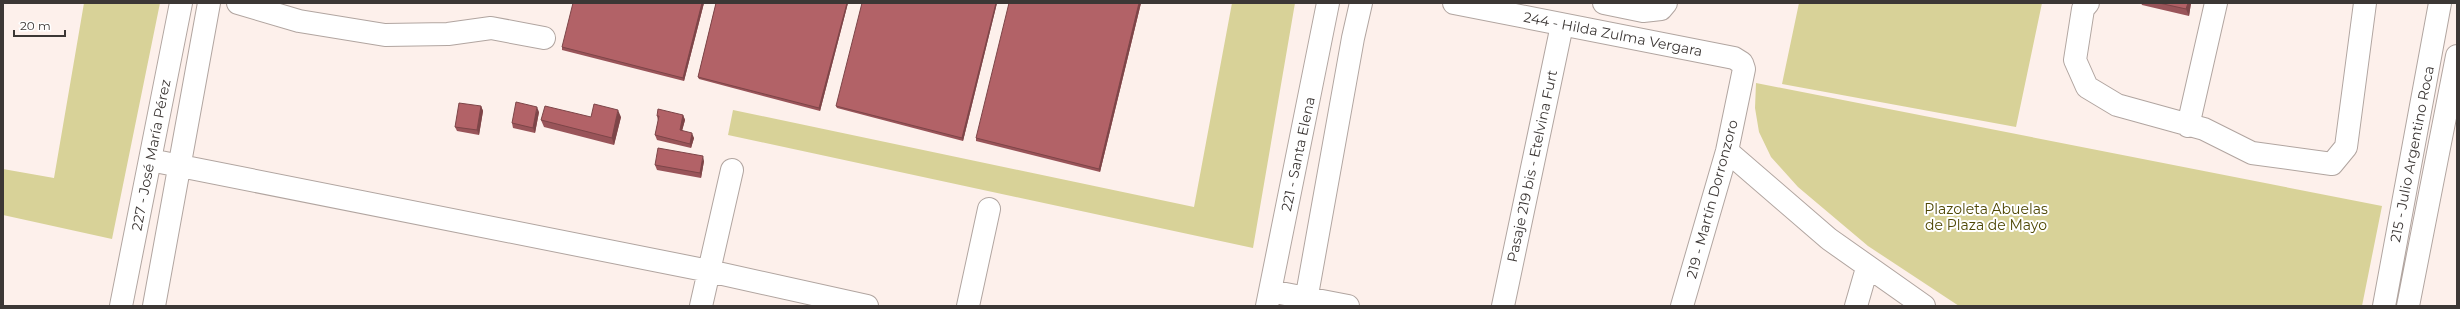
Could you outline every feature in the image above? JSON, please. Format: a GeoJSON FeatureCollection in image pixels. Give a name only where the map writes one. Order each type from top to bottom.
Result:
{"type":"FeatureCollection","features":[{"type":"Feature","properties":{"kind":"street","name":"227 - José María Pérez"},"geometry":{"type":"LineString","coordinates":[[120,306],[181,3]]}},
{"type":"Feature","properties":{"kind":"street"},"geometry":{"type":"LineString","coordinates":[[154,306],[209,3]]}},
{"type":"Feature","properties":{"kind":"street"},"geometry":{"type":"LineString","coordinates":[[238,3],[299,21],[385,35],[448,34],[491,28],[544,38]]}},
{"type":"Feature","properties":{"kind":"street","name":"221 - Santa Elena"},"geometry":{"type":"LineString","coordinates":[[1268,299],[1328,3]]}},
{"type":"Feature","properties":{"kind":"street"},"geometry":{"type":"LineString","coordinates":[[1305,302],[1353,38],[1361,3]]}},
{"type":"Feature","properties":{"kind":"street","name":"244 - Hilda Zulma Vergara"},"geometry":{"type":"LineString","coordinates":[[1454,3],[1734,58],[1742,63],[1744,68]]}},
{"type":"Feature","properties":{"kind":"street"},"geometry":{"type":"LineString","coordinates":[[1604,3],[1644,12],[1661,9],[1666,3]]}},
{"type":"Feature","properties":{"kind":"street"},"geometry":{"type":"LineString","coordinates":[[2088,3],[2083,9],[2075,60],[2087,87],[2117,105],[2188,126],[2204,129],[2252,153],[2332,164],[2346,147],[2364,3]]}},
{"type":"Feature","properties":{"kind":"street"},"geometry":{"type":"LineString","coordinates":[[2188,126],[2216,3]]}},
{"type":"Feature","properties":{"kind":"street","name":"215 - Julio Argentino Roca"},"geometry":{"type":"LineString","coordinates":[[2390,305],[2440,3]]}},
{"type":"Feature","properties":{"kind":"street","name":"Pasaje 219 bis - Etelvina Furt"},"geometry":{"type":"LineString","coordinates":[[1503,306],[1562,25]]}},
{"type":"Feature","properties":{"kind":"street","name":"215 - Julio Argentino Roca"},"geometry":{"type":"LineString","coordinates":[[2408,306],[2457,56]]}},
{"type":"Feature","properties":{"kind":"street","name":"219 - Martín Dorronzoro"},"geometry":{"type":"LineString","coordinates":[[1682,306],[1728,151],[1744,68]]}},
{"type":"Feature","properties":{"kind":"street"},"geometry":{"type":"LineString","coordinates":[[1728,151],[1807,221],[1867,268],[1924,306]]}},
{"type":"Feature","properties":{"kind":"street"},"geometry":{"type":"LineString","coordinates":[[150,160],[709,270],[866,306]]}},
{"type":"Feature","properties":{"kind":"street"},"geometry":{"type":"LineString","coordinates":[[701,306],[732,170]]}},
{"type":"Feature","properties":{"kind":"street"},"geometry":{"type":"LineString","coordinates":[[968,306],[989,209]]}},
{"type":"Feature","properties":{"kind":"street"},"geometry":{"type":"LineString","coordinates":[[1856,306],[1867,268]]}},
{"type":"Feature","properties":{"kind":"street"},"geometry":{"type":"LineString","coordinates":[[1268,299],[1348,306]]}},
{"type":"Feature","properties":{"kind":"green space"},"geometry":{"type":"Polygon","coordinates":[[[84,3],[160,3],[112,239],[3,215],[3,169],[54,178],[84,3]]]}},
{"type":"Feature","properties":{"kind":"green space"},"geometry":{"type":"Polygon","coordinates":[[[1232,3],[1295,3],[1253,248],[728,135],[733,110],[1194,207],[1232,3]]]}},
{"type":"Feature","properties":{"kind":"green space"},"geometry":{"type":"Polygon","coordinates":[[[1799,3],[2042,3],[2016,127],[1782,84],[1799,3]]]}},
{"type":"Feature","properties":{"kind":"green space","name":"Plazoleta Abuelas de Plaza de Mayo"},"geometry":{"type":"Polygon","coordinates":[[[1756,83],[2382,206],[2362,306],[1959,306],[1868,246],[1798,187],[1771,157],[1759,132],[1755,108],[1756,83]]]}},
{"type":"Feature","properties":{"kind":"building"},"geometry":{"type":"Polygon","coordinates":[[[573,3],[702,3],[683,78],[562,47],[573,3]]]}},
{"type":"Feature","properties":{"kind":"building"},"geometry":{"type":"Polygon","coordinates":[[[716,3],[847,3],[819,108],[698,77],[716,3]]]}},
{"type":"Feature","properties":{"kind":"building"},"geometry":{"type":"Polygon","coordinates":[[[862,3],[996,3],[962,138],[836,106],[862,3]]]}},
{"type":"Feature","properties":{"kind":"building"},"geometry":{"type":"Polygon","coordinates":[[[1009,3],[1139,3],[1099,169],[976,138],[1009,3]]]}},
{"type":"Feature","properties":{"kind":"building"},"geometry":{"type":"Polygon","coordinates":[[[2159,3],[2188,3],[2186,9],[2159,3]]]}},
{"type":"Feature","properties":{"kind":"building"},"geometry":{"type":"Polygon","coordinates":[[[516,102],[537,107],[533,128],[512,123],[516,102]]]}},
{"type":"Feature","properties":{"kind":"building"},"geometry":{"type":"Polygon","coordinates":[[[459,103],[481,106],[477,130],[455,127],[459,103]]]}},
{"type":"Feature","properties":{"kind":"building"},"geometry":{"type":"Polygon","coordinates":[[[594,104],[618,110],[612,138],[541,120],[545,106],[591,117],[594,104]]]}},
{"type":"Feature","properties":{"kind":"building"},"geometry":{"type":"Polygon","coordinates":[[[658,109],[683,115],[680,130],[692,133],[690,144],[655,135],[659,116],[657,116],[658,109]]]}},
{"type":"Feature","properties":{"kind":"building"},"geometry":{"type":"Polygon","coordinates":[[[658,148],[703,156],[700,173],[655,165],[658,148]]]}}]}
